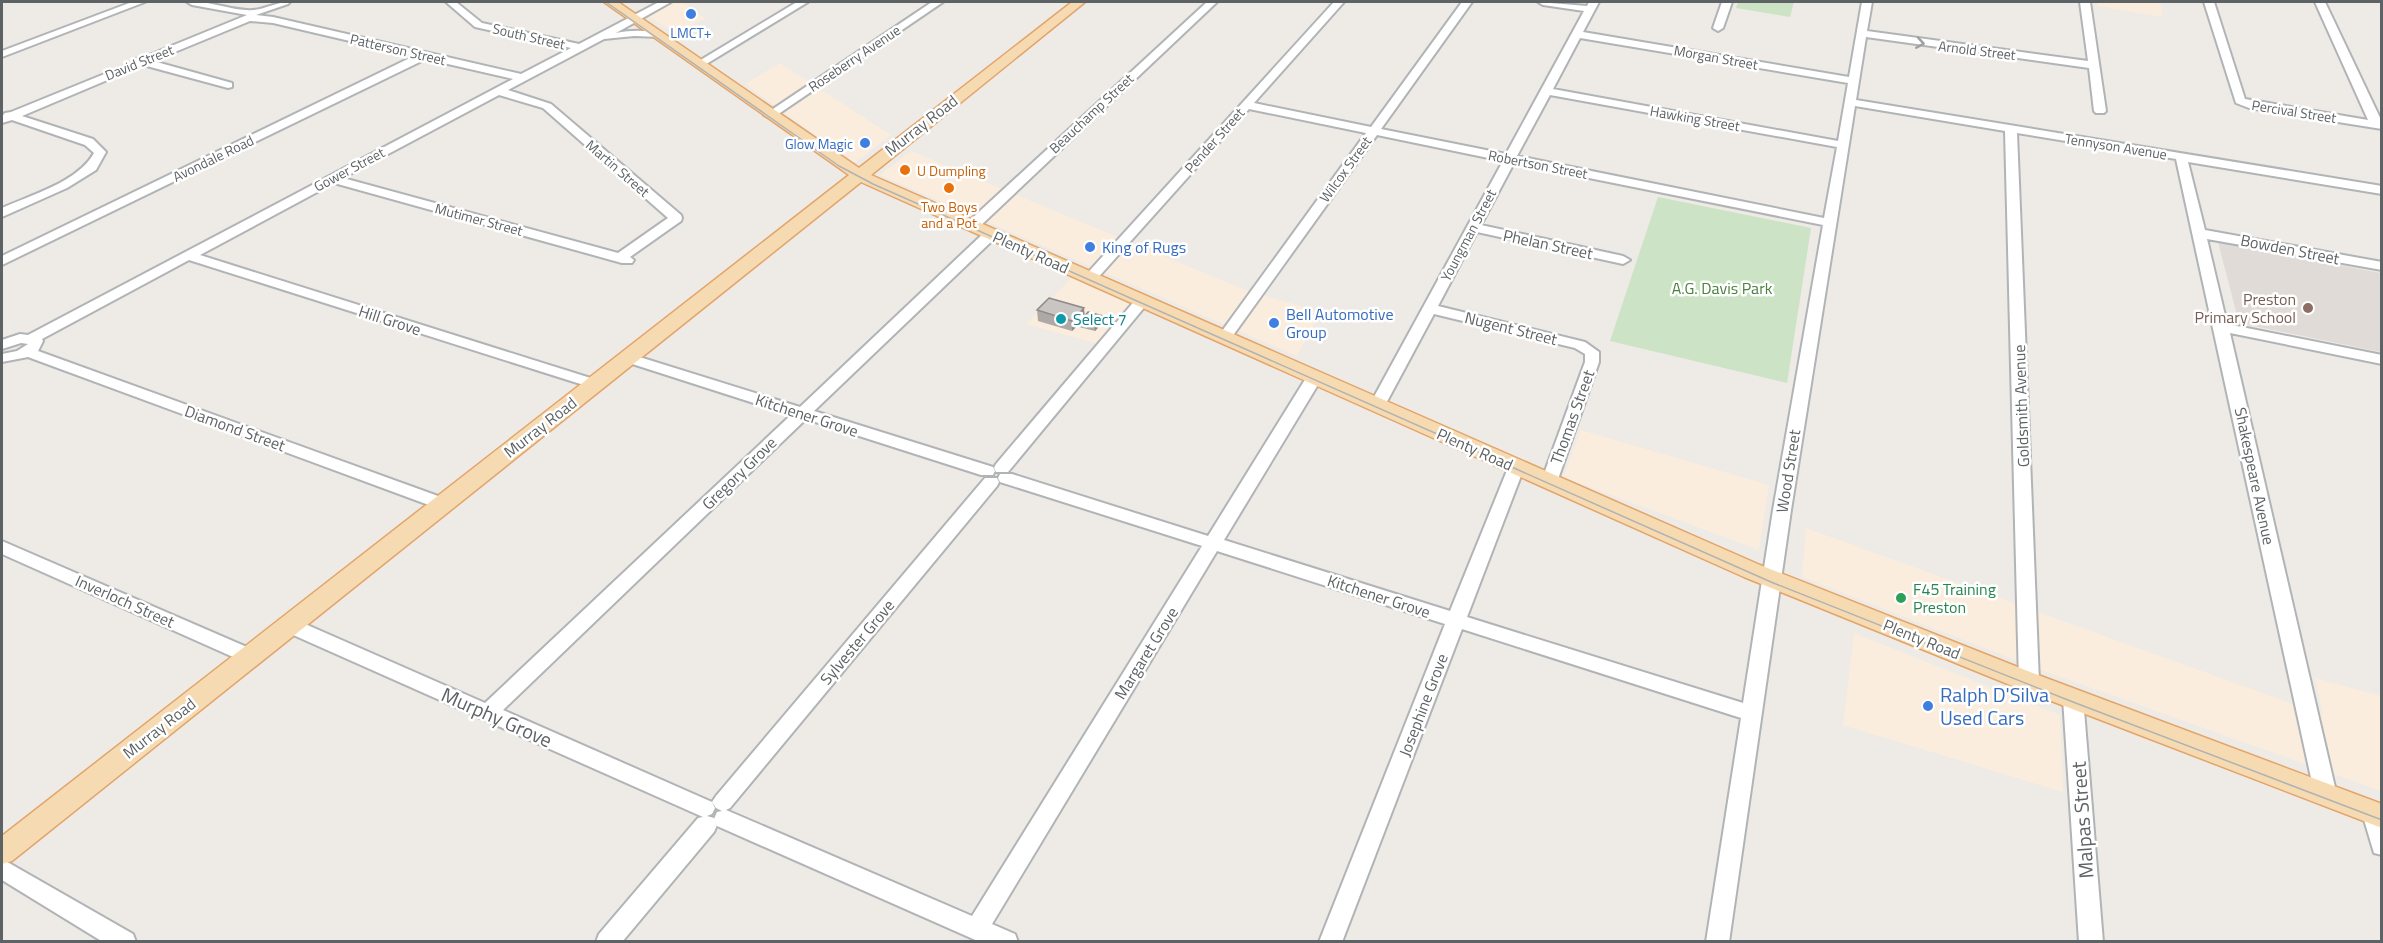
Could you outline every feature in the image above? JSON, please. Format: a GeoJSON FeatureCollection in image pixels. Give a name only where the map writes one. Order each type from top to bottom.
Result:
{"type":"FeatureCollection","features":[{"type":"Feature","properties":{"kind":"main road","name":"Plenty Road"},"geometry":{"type":"LineString","coordinates":[[610,2],[859,175],[1516,468],[1772,579],[2029,682],[2377,815]]}},
{"type":"Feature","properties":{"kind":"main road","name":"Murray Road"},"geometry":{"type":"LineString","coordinates":[[2,852],[1079,2]]}},
{"type":"Feature","properties":{"kind":"street"},"geometry":{"type":"LineString","coordinates":[[2,54],[140,2]]}},
{"type":"Feature","properties":{"kind":"street","name":"Patterson Street"},"geometry":{"type":"LineString","coordinates":[[192,2],[523,78]]}},
{"type":"Feature","properties":{"kind":"street","name":"South Street"},"geometry":{"type":"LineString","coordinates":[[451,2],[479,25],[583,46]]}},
{"type":"Feature","properties":{"kind":"street","name":"Gower Street"},"geometry":{"type":"LineString","coordinates":[[2,347],[30,345],[186,255],[666,2]]}},
{"type":"Feature","properties":{"kind":"street"},"geometry":{"type":"LineString","coordinates":[[699,64],[803,2]]}},
{"type":"Feature","properties":{"kind":"street","name":"Roseberry Avenue"},"geometry":{"type":"LineString","coordinates":[[770,115],[938,2]]}},
{"type":"Feature","properties":{"kind":"street","name":"Beauchamp Street"},"geometry":{"type":"LineString","coordinates":[[972,226],[1212,2]]}},
{"type":"Feature","properties":{"kind":"street","name":"Pender Street"},"geometry":{"type":"LineString","coordinates":[[1090,279],[1339,2]]}},
{"type":"Feature","properties":{"kind":"street","name":"Wilcox Street"},"geometry":{"type":"LineString","coordinates":[[1224,338],[1467,2]]}},
{"type":"Feature","properties":{"kind":"street"},"geometry":{"type":"LineString","coordinates":[[1543,2],[1592,5]]}},
{"type":"Feature","properties":{"kind":"street"},"geometry":{"type":"LineString","coordinates":[[1718,28],[1727,2]]}},
{"type":"Feature","properties":{"kind":"street","name":"Wood Street"},"geometry":{"type":"LineString","coordinates":[[1717,942],[1772,579],[1867,2]]}},
{"type":"Feature","properties":{"kind":"street"},"geometry":{"type":"LineString","coordinates":[[2085,2],[2100,111]]}},
{"type":"Feature","properties":{"kind":"street","name":"Percival Street"},"geometry":{"type":"LineString","coordinates":[[2209,2],[2240,101],[2249,105],[2379,125]]}},
{"type":"Feature","properties":{"kind":"street"},"geometry":{"type":"LineString","coordinates":[[2320,2],[2379,125]]}},
{"type":"Feature","properties":{"kind":"street","name":"David Street"},"geometry":{"type":"LineString","coordinates":[[6,118],[281,3]]}},
{"type":"Feature","properties":{"kind":"street","name":"Youngman Street"},"geometry":{"type":"LineString","coordinates":[[1377,406],[1592,5]]}},
{"type":"Feature","properties":{"kind":"street","name":"Arnold Street"},"geometry":{"type":"LineString","coordinates":[[1862,33],[2093,65]]}},
{"type":"Feature","properties":{"kind":"street"},"geometry":{"type":"LineString","coordinates":[[583,46],[620,34],[656,35]]}},
{"type":"Feature","properties":{"kind":"street","name":"Morgan Street"},"geometry":{"type":"LineString","coordinates":[[1577,34],[1854,81]]}},
{"type":"Feature","properties":{"kind":"street","name":"Avondale Road"},"geometry":{"type":"LineString","coordinates":[[2,261],[425,56]]}},
{"type":"Feature","properties":{"kind":"street"},"geometry":{"type":"LineString","coordinates":[[140,62],[228,86]]}},
{"type":"Feature","properties":{"kind":"street","name":"Martin Street"},"geometry":{"type":"LineString","coordinates":[[497,91],[547,106],[676,218],[624,259]]}},
{"type":"Feature","properties":{"kind":"street","name":"Hawking Street"},"geometry":{"type":"LineString","coordinates":[[1546,91],[1843,146]]}},
{"type":"Feature","properties":{"kind":"street","name":"Tennyson Avenue"},"geometry":{"type":"LineString","coordinates":[[1850,102],[2382,190]]}},
{"type":"Feature","properties":{"kind":"street","name":"Robertson Street"},"geometry":{"type":"LineString","coordinates":[[1246,105],[1830,223]]}},
{"type":"Feature","properties":{"kind":"street"},"geometry":{"type":"LineString","coordinates":[[2,213],[63,185],[92,167],[100,152],[89,142],[6,118]]}},
{"type":"Feature","properties":{"kind":"street","name":"Goldsmith Avenue"},"geometry":{"type":"LineString","coordinates":[[2011,129],[2029,682]]}},
{"type":"Feature","properties":{"kind":"street","name":"Shakespeare Avenue"},"geometry":{"type":"LineString","coordinates":[[2181,157],[2326,796]]}},
{"type":"Feature","properties":{"kind":"street","name":"Mutimer Street"},"geometry":{"type":"LineString","coordinates":[[332,179],[624,259]]}},
{"type":"Feature","properties":{"kind":"street","name":"Phelan Street"},"geometry":{"type":"LineString","coordinates":[[1472,227],[1623,260]]}},
{"type":"Feature","properties":{"kind":"street","name":"Bowden Street"},"geometry":{"type":"LineString","coordinates":[[2198,232],[2382,266]]}},
{"type":"Feature","properties":{"kind":"street","name":"Gregory Grove"},"geometry":{"type":"LineString","coordinates":[[487,713],[991,234]]}},
{"type":"Feature","properties":{"kind":"street","name":"Hill Grove"},"geometry":{"type":"LineString","coordinates":[[186,255],[595,384]]}},
{"type":"Feature","properties":{"kind":"street","name":"Sylvester Grove"},"geometry":{"type":"LineString","coordinates":[[607,942],[1142,301]]}},
{"type":"Feature","properties":{"kind":"street","name":"Nugent Street"},"geometry":{"type":"LineString","coordinates":[[1428,308],[1580,345],[1592,352]]}},
{"type":"Feature","properties":{"kind":"street"},"geometry":{"type":"LineString","coordinates":[[2221,327],[2382,360]]}},
{"type":"Feature","properties":{"kind":"street","name":"Diamond Street"},"geometry":{"type":"LineString","coordinates":[[30,345],[443,504]]}},
{"type":"Feature","properties":{"kind":"street","name":"Thomas Street"},"geometry":{"type":"LineString","coordinates":[[1549,482],[1592,362],[1592,352]]}},
{"type":"Feature","properties":{"kind":"street","name":"Kitchener Grove"},"geometry":{"type":"LineString","coordinates":[[628,358],[1752,714]]}},
{"type":"Feature","properties":{"kind":"street","name":"Margaret Grove"},"geometry":{"type":"LineString","coordinates":[[977,928],[1314,378]]}},
{"type":"Feature","properties":{"kind":"street","name":"Josephine Grove"},"geometry":{"type":"LineString","coordinates":[[1330,942],[1516,468]]}},
{"type":"Feature","properties":{"kind":"street","name":"Inverloch Street"},"geometry":{"type":"LineString","coordinates":[[2,547],[249,656]]}},
{"type":"Feature","properties":{"kind":"street","name":"Murphy Grove"},"geometry":{"type":"LineString","coordinates":[[289,626],[1007,942]]}},
{"type":"Feature","properties":{"kind":"street","name":"Malpas Street"},"geometry":{"type":"LineString","coordinates":[[2073,698],[2091,942]]}},
{"type":"Feature","properties":{"kind":"street"},"geometry":{"type":"LineString","coordinates":[[2377,815],[2382,846]]}},
{"type":"Feature","properties":{"kind":"street"},"geometry":{"type":"LineString","coordinates":[[2,869],[125,942]]}},
{"type":"Feature","properties":{"kind":"shaded area","name":"LMCT+"},"geometry":{"type":"Polygon","coordinates":[[[676,2],[683,2],[705,18],[676,33],[648,16],[676,2]]]}},
{"type":"Feature","properties":{"kind":"shaded area"},"geometry":{"type":"Polygon","coordinates":[[[2098,2],[2160,2],[2163,17],[2098,6],[2098,2]]]}},
{"type":"Feature","properties":{"kind":"shaded area"},"geometry":{"type":"Polygon","coordinates":[[[780,63],[891,135],[854,163],[745,84],[780,63]]]}},
{"type":"Feature","properties":{"kind":"shaded area"},"geometry":{"type":"Polygon","coordinates":[[[911,151],[1245,290],[1321,312],[1297,356],[880,175],[911,151]]]}},
{"type":"Feature","properties":{"kind":"shaded area","name":"Preston Primary School"},"geometry":{"type":"Polygon","coordinates":[[[2218,242],[2381,273],[2381,352],[2239,323],[2218,242]]]}},
{"type":"Feature","properties":{"kind":"shaded area","name":"Select 7"},"geometry":{"type":"Polygon","coordinates":[[[1071,278],[1131,305],[1098,344],[1026,324],[1071,278]]]}},
{"type":"Feature","properties":{"kind":"shaded area"},"geometry":{"type":"Polygon","coordinates":[[[1581,430],[1769,485],[1759,550],[1563,477],[1581,430]]]}},
{"type":"Feature","properties":{"kind":"shaded area"},"geometry":{"type":"Polygon","coordinates":[[[1806,528],[2323,715],[2315,678],[2381,696],[2381,791],[2041,670],[1802,577],[1806,528]]]}},
{"type":"Feature","properties":{"kind":"shaded area"},"geometry":{"type":"Polygon","coordinates":[[[1854,633],[2060,715],[2063,792],[1843,725],[1854,633]]]}},
{"type":"Feature","properties":{"kind":"green space"},"geometry":{"type":"Polygon","coordinates":[[[1738,2],[1794,2],[1790,17],[1736,8],[1738,2]]]}},
{"type":"Feature","properties":{"kind":"green space","name":"A.G. Davis Park"},"geometry":{"type":"Polygon","coordinates":[[[1658,197],[1811,228],[1787,383],[1610,341],[1658,197]]]}},
{"type":"Feature","properties":{"kind":"building"},"geometry":{"type":"Polygon","coordinates":[[[1049,298],[1084,308],[1072,321],[1037,310],[1049,298]]]}},
{"type":"Feature","properties":{"kind":"building"},"geometry":{"type":"Polygon","coordinates":[[[1088,312],[1103,316],[1095,326],[1079,322],[1088,312]]]}},
{"type":"Feature","properties":{"kind":"tram line"},"geometry":{"type":"LineString","coordinates":[[606,2],[839,166],[873,184],[1771,582],[2073,702],[2382,820]]}},
{"type":"Feature","properties":{"kind":"place","name":"LMCT+"},"geometry":{"type":"Point","coordinates":[691,14]}},
{"type":"Feature","properties":{"kind":"place","name":"Glow Magic"},"geometry":{"type":"Point","coordinates":[865,143]}},
{"type":"Feature","properties":{"kind":"place","name":"U Dumpling"},"geometry":{"type":"Point","coordinates":[905,170]}},
{"type":"Feature","properties":{"kind":"place","name":"Two Boys and a Pot"},"geometry":{"type":"Point","coordinates":[949,188]}},
{"type":"Feature","properties":{"kind":"place","name":"King of Rugs"},"geometry":{"type":"Point","coordinates":[1090,247]}},
{"type":"Feature","properties":{"kind":"place","name":"Preston Primary School"},"geometry":{"type":"Point","coordinates":[2308,308]}},
{"type":"Feature","properties":{"kind":"place","name":"Select 7"},"geometry":{"type":"Point","coordinates":[1061,319]}},
{"type":"Feature","properties":{"kind":"place","name":"Bell Automotive Group"},"geometry":{"type":"Point","coordinates":[1274,323]}},
{"type":"Feature","properties":{"kind":"place","name":"F45 Training Preston"},"geometry":{"type":"Point","coordinates":[1901,598]}},
{"type":"Feature","properties":{"kind":"place","name":"Ralph D'Silva Used Cars"},"geometry":{"type":"Point","coordinates":[1928,706]}}]}
